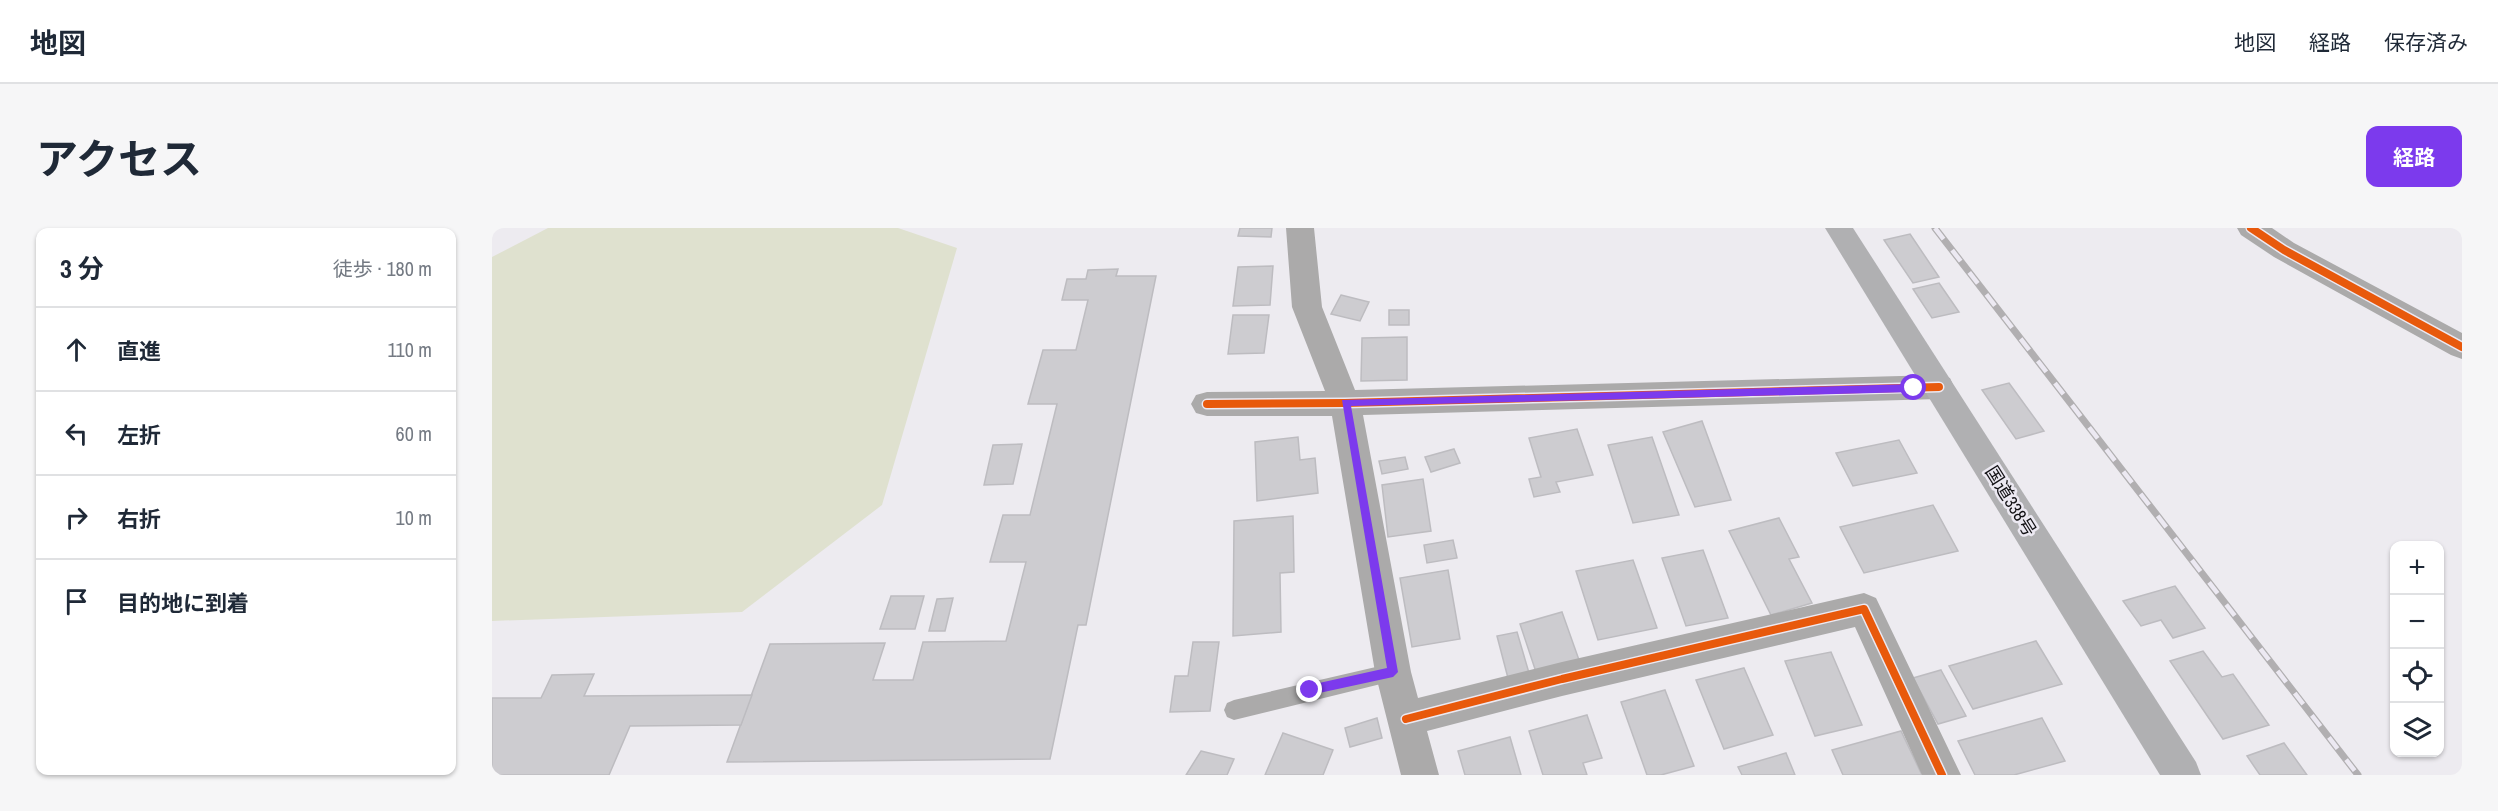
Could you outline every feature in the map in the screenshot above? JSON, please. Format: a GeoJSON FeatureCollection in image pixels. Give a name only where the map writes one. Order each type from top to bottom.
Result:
{"type":"FeatureCollection","features":[{"type":"Feature","properties":{"kind":"highway","name":"国道338号"},"geometry":{"type":"LineString","coordinates":[[1839,228],[2182,775]]}},
{"type":"Feature","properties":{"kind":"street"},"geometry":{"type":"LineString","coordinates":[[1300,228],[1307,307],[1345,403],[1393,672],[1420,775]]}},
{"type":"Feature","properties":{"kind":"street"},"geometry":{"type":"LineString","coordinates":[[2251,228],[2284,250],[2462,346]]}},
{"type":"Feature","properties":{"kind":"street"},"geometry":{"type":"LineString","coordinates":[[1207,404],[1345,403],[1939,387]]}},
{"type":"Feature","properties":{"kind":"street"},"geometry":{"type":"LineString","coordinates":[[1406,719],[1562,679],[1864,609],[1942,775]]}},
{"type":"Feature","properties":{"kind":"lane"},"geometry":{"type":"LineString","coordinates":[[1234,710],[1393,672]]}},
{"type":"Feature","properties":{"kind":"green space"},"geometry":{"type":"Polygon","coordinates":[[[548,228],[898,228],[957,248],[882,505],[742,612],[492,621],[492,257],[548,228]]]}},
{"type":"Feature","properties":{"kind":"building"},"geometry":{"type":"Polygon","coordinates":[[[1240,228],[1272,228],[1271,237],[1238,236],[1240,228]]]}},
{"type":"Feature","properties":{"kind":"building"},"geometry":{"type":"Polygon","coordinates":[[[1910,234],[1939,277],[1913,283],[1884,240],[1910,234]]]}},
{"type":"Feature","properties":{"kind":"building"},"geometry":{"type":"Polygon","coordinates":[[[1273,266],[1270,305],[1233,306],[1238,267],[1273,266]]]}},
{"type":"Feature","properties":{"kind":"building"},"geometry":{"type":"Polygon","coordinates":[[[1118,269],[1116,276],[1156,276],[1086,625],[1078,625],[1050,759],[727,762],[770,644],[885,643],[873,680],[913,680],[923,642],[1006,641],[1026,562],[990,562],[1003,515],[1030,515],[1057,404],[1028,404],[1043,350],[1076,350],[1088,300],[1062,300],[1067,279],[1086,279],[1088,270],[1118,269]]]}},
{"type":"Feature","properties":{"kind":"building"},"geometry":{"type":"Polygon","coordinates":[[[1939,283],[1959,312],[1932,318],[1913,289],[1939,283]]]}},
{"type":"Feature","properties":{"kind":"building"},"geometry":{"type":"Polygon","coordinates":[[[1341,295],[1369,302],[1360,321],[1331,314],[1341,295]]]}},
{"type":"Feature","properties":{"kind":"building"},"geometry":{"type":"Polygon","coordinates":[[[1389,310],[1409,310],[1409,325],[1389,325],[1389,310]]]}},
{"type":"Feature","properties":{"kind":"building"},"geometry":{"type":"Polygon","coordinates":[[[1233,315],[1269,315],[1264,353],[1228,354],[1233,315]]]}},
{"type":"Feature","properties":{"kind":"building"},"geometry":{"type":"Polygon","coordinates":[[[1407,337],[1407,380],[1361,381],[1362,338],[1407,337]]]}},
{"type":"Feature","properties":{"kind":"building"},"geometry":{"type":"Polygon","coordinates":[[[2009,383],[2044,431],[2016,439],[1982,390],[2009,383]]]}},
{"type":"Feature","properties":{"kind":"building"},"geometry":{"type":"Polygon","coordinates":[[[1702,421],[1731,500],[1695,507],[1663,432],[1702,421]]]}},
{"type":"Feature","properties":{"kind":"building"},"geometry":{"type":"Polygon","coordinates":[[[1577,429],[1593,475],[1556,482],[1560,492],[1534,497],[1529,479],[1541,477],[1529,438],[1577,429]]]}},
{"type":"Feature","properties":{"kind":"building"},"geometry":{"type":"Polygon","coordinates":[[[1298,437],[1300,460],[1315,458],[1318,493],[1257,501],[1255,442],[1298,437]]]}},
{"type":"Feature","properties":{"kind":"building"},"geometry":{"type":"Polygon","coordinates":[[[1652,437],[1679,515],[1633,523],[1608,445],[1652,437]]]}},
{"type":"Feature","properties":{"kind":"building"},"geometry":{"type":"Polygon","coordinates":[[[1899,440],[1917,473],[1853,486],[1836,453],[1899,440]]]}},
{"type":"Feature","properties":{"kind":"building"},"geometry":{"type":"Polygon","coordinates":[[[1022,444],[1013,484],[984,485],[993,445],[1022,444]]]}},
{"type":"Feature","properties":{"kind":"building"},"geometry":{"type":"Polygon","coordinates":[[[1454,449],[1460,463],[1431,472],[1425,457],[1454,449]]]}},
{"type":"Feature","properties":{"kind":"building"},"geometry":{"type":"Polygon","coordinates":[[[1405,457],[1408,469],[1382,474],[1379,461],[1405,457]]]}},
{"type":"Feature","properties":{"kind":"building"},"geometry":{"type":"Polygon","coordinates":[[[1423,479],[1431,531],[1388,537],[1382,485],[1423,479]]]}},
{"type":"Feature","properties":{"kind":"building"},"geometry":{"type":"Polygon","coordinates":[[[1933,505],[1958,551],[1864,573],[1840,527],[1933,505]]]}},
{"type":"Feature","properties":{"kind":"building"},"geometry":{"type":"Polygon","coordinates":[[[1293,516],[1294,572],[1280,573],[1281,632],[1233,636],[1234,521],[1293,516]]]}},
{"type":"Feature","properties":{"kind":"building"},"geometry":{"type":"Polygon","coordinates":[[[1779,518],[1799,557],[1789,559],[1812,603],[1771,615],[1729,531],[1779,518]]]}},
{"type":"Feature","properties":{"kind":"building"},"geometry":{"type":"Polygon","coordinates":[[[1453,540],[1457,558],[1427,563],[1424,545],[1453,540]]]}},
{"type":"Feature","properties":{"kind":"building"},"geometry":{"type":"Polygon","coordinates":[[[1703,550],[1728,618],[1686,626],[1662,558],[1703,550]]]}},
{"type":"Feature","properties":{"kind":"building"},"geometry":{"type":"Polygon","coordinates":[[[1633,560],[1657,628],[1598,640],[1576,571],[1633,560]]]}},
{"type":"Feature","properties":{"kind":"building"},"geometry":{"type":"Polygon","coordinates":[[[1448,570],[1460,639],[1412,647],[1400,578],[1448,570]]]}},
{"type":"Feature","properties":{"kind":"building"},"geometry":{"type":"Polygon","coordinates":[[[2175,586],[2205,628],[2173,638],[2161,620],[2141,626],[2123,601],[2175,586]]]}},
{"type":"Feature","properties":{"kind":"building"},"geometry":{"type":"Polygon","coordinates":[[[891,596],[924,596],[915,629],[880,629],[891,596]]]}},
{"type":"Feature","properties":{"kind":"building"},"geometry":{"type":"Polygon","coordinates":[[[953,598],[945,631],[929,631],[937,599],[953,598]]]}},
{"type":"Feature","properties":{"kind":"building"},"geometry":{"type":"Polygon","coordinates":[[[1562,612],[1579,660],[1536,672],[1520,624],[1562,612]]]}},
{"type":"Feature","properties":{"kind":"building"},"geometry":{"type":"Polygon","coordinates":[[[1517,632],[1529,673],[1508,678],[1497,636],[1517,632]]]}},
{"type":"Feature","properties":{"kind":"building"},"geometry":{"type":"Polygon","coordinates":[[[2036,641],[2062,684],[1973,709],[1949,666],[2036,641]]]}},
{"type":"Feature","properties":{"kind":"building"},"geometry":{"type":"Polygon","coordinates":[[[1193,642],[1219,642],[1210,711],[1170,712],[1175,676],[1188,676],[1193,642]]]}},
{"type":"Feature","properties":{"kind":"building"},"geometry":{"type":"Polygon","coordinates":[[[2203,651],[2222,677],[2233,674],[2269,725],[2223,739],[2170,661],[2203,651]]]}},
{"type":"Feature","properties":{"kind":"building"},"geometry":{"type":"Polygon","coordinates":[[[1831,652],[1862,725],[1815,736],[1785,661],[1831,652]]]}},
{"type":"Feature","properties":{"kind":"building"},"geometry":{"type":"Polygon","coordinates":[[[1744,668],[1773,735],[1724,749],[1696,680],[1744,668]]]}},
{"type":"Feature","properties":{"kind":"building"},"geometry":{"type":"Polygon","coordinates":[[[1941,670],[1966,716],[1938,724],[1913,678],[1941,670]]]}},
{"type":"Feature","properties":{"kind":"building"},"geometry":{"type":"Polygon","coordinates":[[[594,674],[584,696],[752,695],[741,725],[630,726],[609,775],[492,775],[492,698],[541,698],[552,675],[594,674]]]}},
{"type":"Feature","properties":{"kind":"building"},"geometry":{"type":"Polygon","coordinates":[[[1665,690],[1694,766],[1661,775],[1647,775],[1621,702],[1665,690]]]}},
{"type":"Feature","properties":{"kind":"building"},"geometry":{"type":"Polygon","coordinates":[[[1587,715],[1602,758],[1583,763],[1587,775],[1543,775],[1529,731],[1587,715]]]}},
{"type":"Feature","properties":{"kind":"building"},"geometry":{"type":"Polygon","coordinates":[[[1377,718],[1382,738],[1350,747],[1345,728],[1377,718]]]}},
{"type":"Feature","properties":{"kind":"building"},"geometry":{"type":"Polygon","coordinates":[[[2042,718],[2065,761],[2014,775],[1975,775],[1958,741],[2042,718]]]}},
{"type":"Feature","properties":{"kind":"building"},"geometry":{"type":"Polygon","coordinates":[[[1901,731],[1922,775],[1843,775],[1832,750],[1901,731]]]}},
{"type":"Feature","properties":{"kind":"building"},"geometry":{"type":"Polygon","coordinates":[[[1283,733],[1333,750],[1323,775],[1265,775],[1283,733]]]}},
{"type":"Feature","properties":{"kind":"building"},"geometry":{"type":"Polygon","coordinates":[[[1510,737],[1521,775],[1465,775],[1458,751],[1510,737]]]}},
{"type":"Feature","properties":{"kind":"building"},"geometry":{"type":"Polygon","coordinates":[[[2284,743],[2307,775],[2260,775],[2247,756],[2284,743]]]}},
{"type":"Feature","properties":{"kind":"building"},"geometry":{"type":"Polygon","coordinates":[[[1201,751],[1234,759],[1227,775],[1186,775],[1201,751]]]}},
{"type":"Feature","properties":{"kind":"building"},"geometry":{"type":"Polygon","coordinates":[[[1786,753],[1795,775],[1742,775],[1738,767],[1786,753]]]}},
{"type":"Feature","properties":{"kind":"railway"},"geometry":{"type":"LineString","coordinates":[[1935,228],[2358,775]]}},
{"type":"Feature","properties":{"kind":"cycle path"},"geometry":{"type":"LineString","coordinates":[[2251,228],[2284,250],[2462,347]]}},
{"type":"Feature","properties":{"kind":"cycle path"},"geometry":{"type":"LineString","coordinates":[[1207,404],[1345,403],[1939,387]]}},
{"type":"Feature","properties":{"kind":"cycle path"},"geometry":{"type":"LineString","coordinates":[[1406,719],[1562,679],[1864,609],[1942,775]]}},
{"type":"Feature","properties":{"kind":"route"},"geometry":{"type":"LineString","coordinates":[[1310,690],[1393,672],[1345,403],[1914,388]]}}]}
